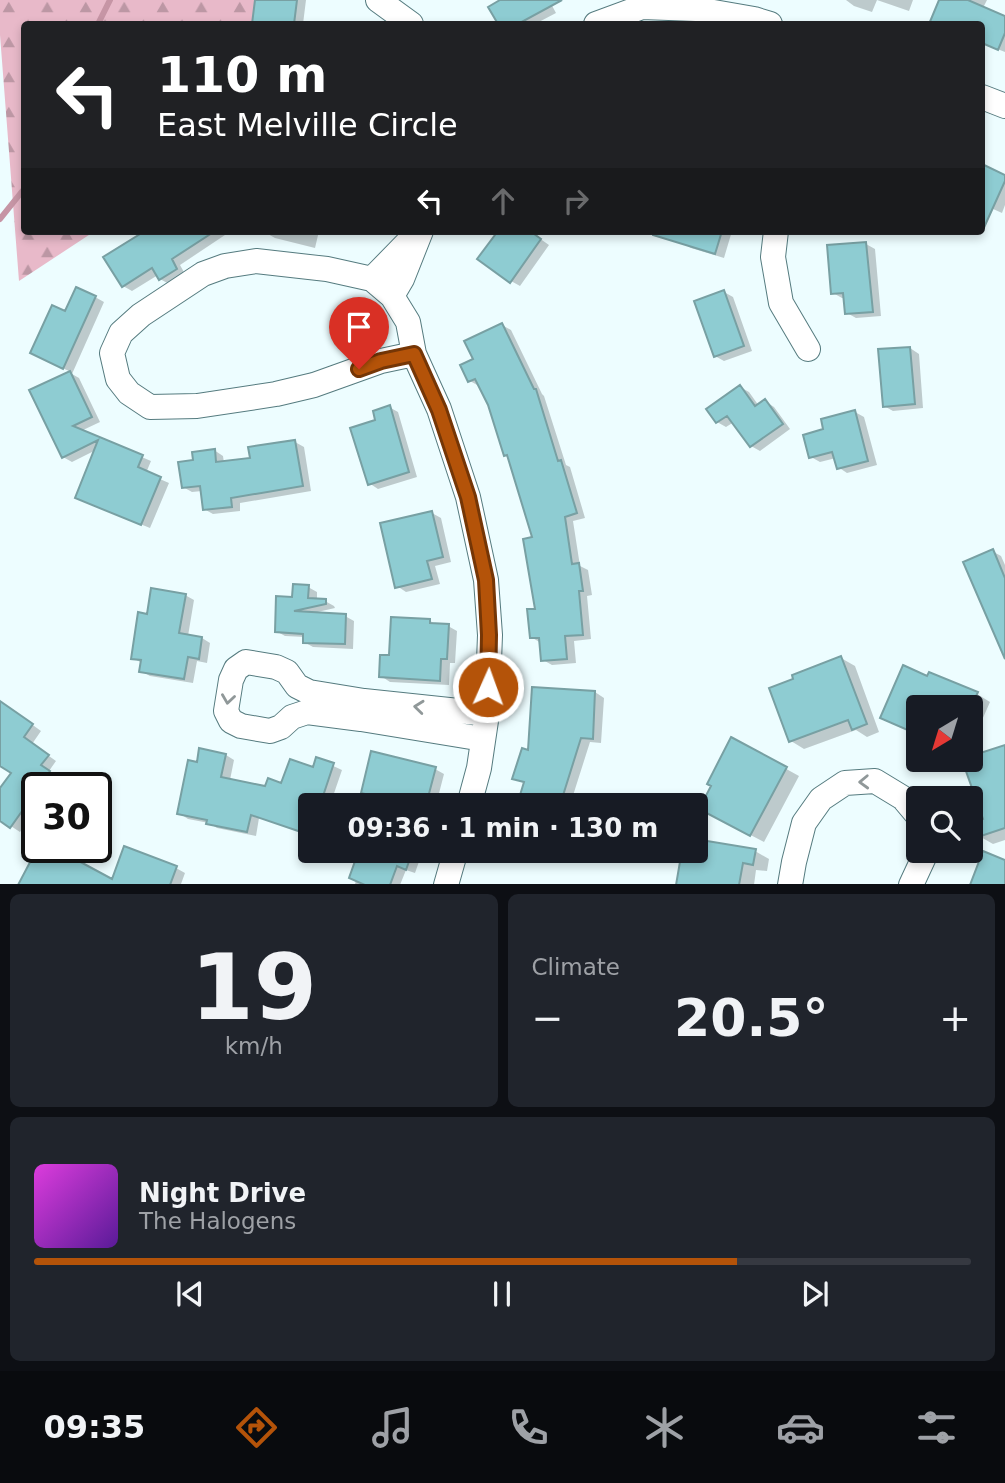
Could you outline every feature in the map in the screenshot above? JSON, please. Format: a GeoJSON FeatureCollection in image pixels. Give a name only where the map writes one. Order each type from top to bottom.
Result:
{"type":"FeatureCollection","features":[{"type":"Feature","properties":{"kind":"street"},"geometry":{"type":"LineString","coordinates":[[378,0],[407,21]]}},
{"type":"Feature","properties":{"kind":"street"},"geometry":{"type":"LineString","coordinates":[[604,21],[642,7],[696,9],[760,21]]}},
{"type":"Feature","properties":{"kind":"street"},"geometry":{"type":"LineString","coordinates":[[985,98],[1005,106]]}},
{"type":"Feature","properties":{"kind":"street"},"geometry":{"type":"LineString","coordinates":[[372,279],[416,235]]}},
{"type":"Feature","properties":{"kind":"street"},"geometry":{"type":"LineString","coordinates":[[391,296],[402,279],[418,235]]}},
{"type":"Feature","properties":{"kind":"street"},"geometry":{"type":"LineString","coordinates":[[776,235],[773,257],[781,303],[808,349]]}},
{"type":"Feature","properties":{"kind":"street"},"geometry":{"type":"LineString","coordinates":[[414,354],[381,361],[314,385],[276,394],[197,406],[150,407],[129,393],[118,379],[112,353],[121,333],[141,315],[203,274],[225,266],[256,261],[327,269],[372,279],[391,296],[408,322],[414,354],[439,410],[468,497],[486,580],[489,635],[487,714],[472,793]]}},
{"type":"Feature","properties":{"kind":"street"},"geometry":{"type":"LineString","coordinates":[[483,739],[363,710],[309,692],[297,686],[287,672],[276,667],[247,662],[236,669],[231,680],[226,711],[231,721],[241,726],[270,731],[281,727],[292,717],[307,712],[363,710],[487,714]]}},
{"type":"Feature","properties":{"kind":"street"},"geometry":{"type":"LineString","coordinates":[[292,717],[297,701],[297,686]]}},
{"type":"Feature","properties":{"kind":"street"},"geometry":{"type":"LineString","coordinates":[[790,884],[804,823],[821,799],[845,783],[875,781],[906,802]]}},
{"type":"Feature","properties":{"kind":"street"},"geometry":{"type":"LineString","coordinates":[[446,884],[452,863]]}},
{"type":"Feature","properties":{"kind":"street"},"geometry":{"type":"LineString","coordinates":[[911,884],[921,863]]}},
{"type":"Feature","properties":{"kind":"green space"},"geometry":{"type":"Polygon","coordinates":[[[0,0],[292,0],[284,21],[21,21],[21,235],[89,235],[19,281],[0,35],[0,0]]]}},
{"type":"Feature","properties":{"kind":"building"},"geometry":{"type":"Polygon","coordinates":[[[255,0],[297,0],[294,21],[252,21],[255,0]]]}},
{"type":"Feature","properties":{"kind":"building"},"geometry":{"type":"Polygon","coordinates":[[[500,0],[562,0],[524,21],[496,21],[488,7],[500,0]]]}},
{"type":"Feature","properties":{"kind":"building"},"geometry":{"type":"Polygon","coordinates":[[[939,0],[968,0],[1005,16],[1005,33],[998,50],[985,44],[985,21],[930,21],[939,0]]]}},
{"type":"Feature","properties":{"kind":"building"},"geometry":{"type":"Polygon","coordinates":[[[985,165],[1005,175],[1005,181],[985,225],[985,165]]]}},
{"type":"Feature","properties":{"kind":"building"},"geometry":{"type":"Polygon","coordinates":[[[139,235],[209,235],[172,259],[177,269],[159,280],[152,268],[122,287],[103,257],[139,235]]]}},
{"type":"Feature","properties":{"kind":"building"},"geometry":{"type":"Polygon","coordinates":[[[495,235],[536,235],[541,239],[510,283],[477,259],[495,235]]]}},
{"type":"Feature","properties":{"kind":"building"},"geometry":{"type":"Polygon","coordinates":[[[653,235],[721,235],[715,254],[653,235]]]}},
{"type":"Feature","properties":{"kind":"building"},"geometry":{"type":"Polygon","coordinates":[[[866,242],[873,312],[845,314],[843,293],[831,294],[827,245],[866,242]]]}},
{"type":"Feature","properties":{"kind":"building"},"geometry":{"type":"Polygon","coordinates":[[[76,287],[96,296],[63,369],[30,353],[52,305],[65,311],[76,287]]]}},
{"type":"Feature","properties":{"kind":"building"},"geometry":{"type":"Polygon","coordinates":[[[724,290],[744,346],[714,357],[694,301],[724,290]]]}},
{"type":"Feature","properties":{"kind":"building"},"geometry":{"type":"Polygon","coordinates":[[[502,323],[536,389],[577,513],[565,517],[572,564],[579,563],[583,591],[579,591],[583,635],[565,636],[567,659],[541,661],[539,638],[530,638],[527,609],[535,609],[523,539],[532,537],[507,455],[504,456],[488,405],[475,379],[468,382],[460,365],[473,359],[464,341],[502,323]]]}},
{"type":"Feature","properties":{"kind":"building"},"geometry":{"type":"Polygon","coordinates":[[[910,347],[915,404],[883,407],[878,349],[910,347]]]}},
{"type":"Feature","properties":{"kind":"building"},"geometry":{"type":"Polygon","coordinates":[[[70,371],[92,417],[73,426],[143,455],[138,467],[161,477],[141,525],[75,498],[98,440],[62,458],[29,390],[70,371]]]}},
{"type":"Feature","properties":{"kind":"building"},"geometry":{"type":"Polygon","coordinates":[[[740,385],[755,406],[765,399],[783,424],[750,447],[727,416],[716,423],[706,409],[740,385]]]}},
{"type":"Feature","properties":{"kind":"building"},"geometry":{"type":"Polygon","coordinates":[[[390,405],[409,472],[368,485],[350,428],[375,420],[373,411],[390,405]]]}},
{"type":"Feature","properties":{"kind":"building"},"geometry":{"type":"Polygon","coordinates":[[[855,410],[868,461],[837,469],[832,452],[809,458],[803,435],[823,429],[821,419],[855,410]]]}},
{"type":"Feature","properties":{"kind":"building"},"geometry":{"type":"Polygon","coordinates":[[[295,440],[303,486],[231,498],[232,507],[203,510],[200,486],[182,488],[178,462],[193,460],[192,452],[215,449],[216,462],[250,458],[248,447],[295,440]]]}},
{"type":"Feature","properties":{"kind":"building"},"geometry":{"type":"Polygon","coordinates":[[[432,511],[443,557],[427,561],[432,579],[395,588],[380,523],[432,511]]]}},
{"type":"Feature","properties":{"kind":"building"},"geometry":{"type":"Polygon","coordinates":[[[993,549],[1005,578],[1005,659],[963,562],[993,549]]]}},
{"type":"Feature","properties":{"kind":"building"},"geometry":{"type":"Polygon","coordinates":[[[293,584],[309,585],[308,598],[326,599],[326,604],[294,611],[346,614],[345,644],[303,643],[303,634],[275,632],[276,596],[292,597],[293,584]]]}},
{"type":"Feature","properties":{"kind":"building"},"geometry":{"type":"Polygon","coordinates":[[[151,588],[186,594],[179,633],[202,637],[199,659],[188,657],[184,679],[139,672],[141,660],[131,659],[138,612],[147,614],[151,588]]]}},
{"type":"Feature","properties":{"kind":"building"},"geometry":{"type":"Polygon","coordinates":[[[391,617],[430,619],[430,623],[449,624],[447,659],[441,659],[440,681],[379,677],[380,655],[389,655],[391,617]]]}},
{"type":"Feature","properties":{"kind":"building"},"geometry":{"type":"Polygon","coordinates":[[[841,656],[867,724],[852,730],[848,720],[789,742],[769,688],[793,679],[792,675],[841,656]]]}},
{"type":"Feature","properties":{"kind":"building"},"geometry":{"type":"Polygon","coordinates":[[[903,665],[927,676],[929,672],[978,692],[977,695],[906,695],[906,729],[880,718],[903,665]]]}},
{"type":"Feature","properties":{"kind":"building"},"geometry":{"type":"Polygon","coordinates":[[[532,687],[595,691],[593,739],[581,738],[564,793],[521,793],[524,782],[512,779],[522,748],[528,750],[532,687]]]}},
{"type":"Feature","properties":{"kind":"building"},"geometry":{"type":"Polygon","coordinates":[[[0,701],[33,724],[24,737],[49,755],[41,765],[49,772],[21,772],[21,813],[10,828],[0,821],[0,788],[11,773],[0,766],[0,701]]]}},
{"type":"Feature","properties":{"kind":"building"},"geometry":{"type":"Polygon","coordinates":[[[731,737],[787,767],[750,836],[708,814],[707,793],[711,786],[707,784],[731,737]]]}},
{"type":"Feature","properties":{"kind":"building"},"geometry":{"type":"Polygon","coordinates":[[[1005,745],[1005,828],[983,835],[983,786],[971,786],[966,772],[984,772],[984,752],[1005,745]]]}},
{"type":"Feature","properties":{"kind":"building"},"geometry":{"type":"Polygon","coordinates":[[[199,748],[226,754],[221,777],[265,786],[268,778],[281,783],[290,759],[313,767],[316,757],[334,763],[324,793],[298,793],[298,831],[251,815],[247,832],[206,824],[207,820],[177,814],[188,760],[197,762],[199,748]]]}},
{"type":"Feature","properties":{"kind":"building"},"geometry":{"type":"Polygon","coordinates":[[[371,751],[436,767],[429,793],[361,793],[371,751]]]}},
{"type":"Feature","properties":{"kind":"building"},"geometry":{"type":"Polygon","coordinates":[[[708,841],[756,849],[753,865],[743,863],[739,884],[676,884],[680,863],[708,863],[708,841]]]}},
{"type":"Feature","properties":{"kind":"building"},"geometry":{"type":"Polygon","coordinates":[[[124,846],[177,866],[170,884],[19,884],[30,863],[82,863],[112,879],[124,846]]]}},
{"type":"Feature","properties":{"kind":"building"},"geometry":{"type":"Polygon","coordinates":[[[983,851],[1005,860],[1005,884],[970,884],[978,863],[983,863],[983,851]]]}},
{"type":"Feature","properties":{"kind":"building"},"geometry":{"type":"Polygon","coordinates":[[[354,863],[408,863],[406,870],[397,866],[390,884],[363,884],[349,878],[354,863]]]}},
{"type":"Feature","properties":{"kind":"waterway"},"geometry":{"type":"LineString","coordinates":[[100,21],[110,0]]}},
{"type":"Feature","properties":{"kind":"waterway"},"geometry":{"type":"LineString","coordinates":[[0,219],[21,193]]}},
{"type":"Feature","properties":{"kind":"route"},"geometry":{"type":"LineString","coordinates":[[359,369],[414,354],[439,410],[468,497],[486,580],[488,687]]}}]}
